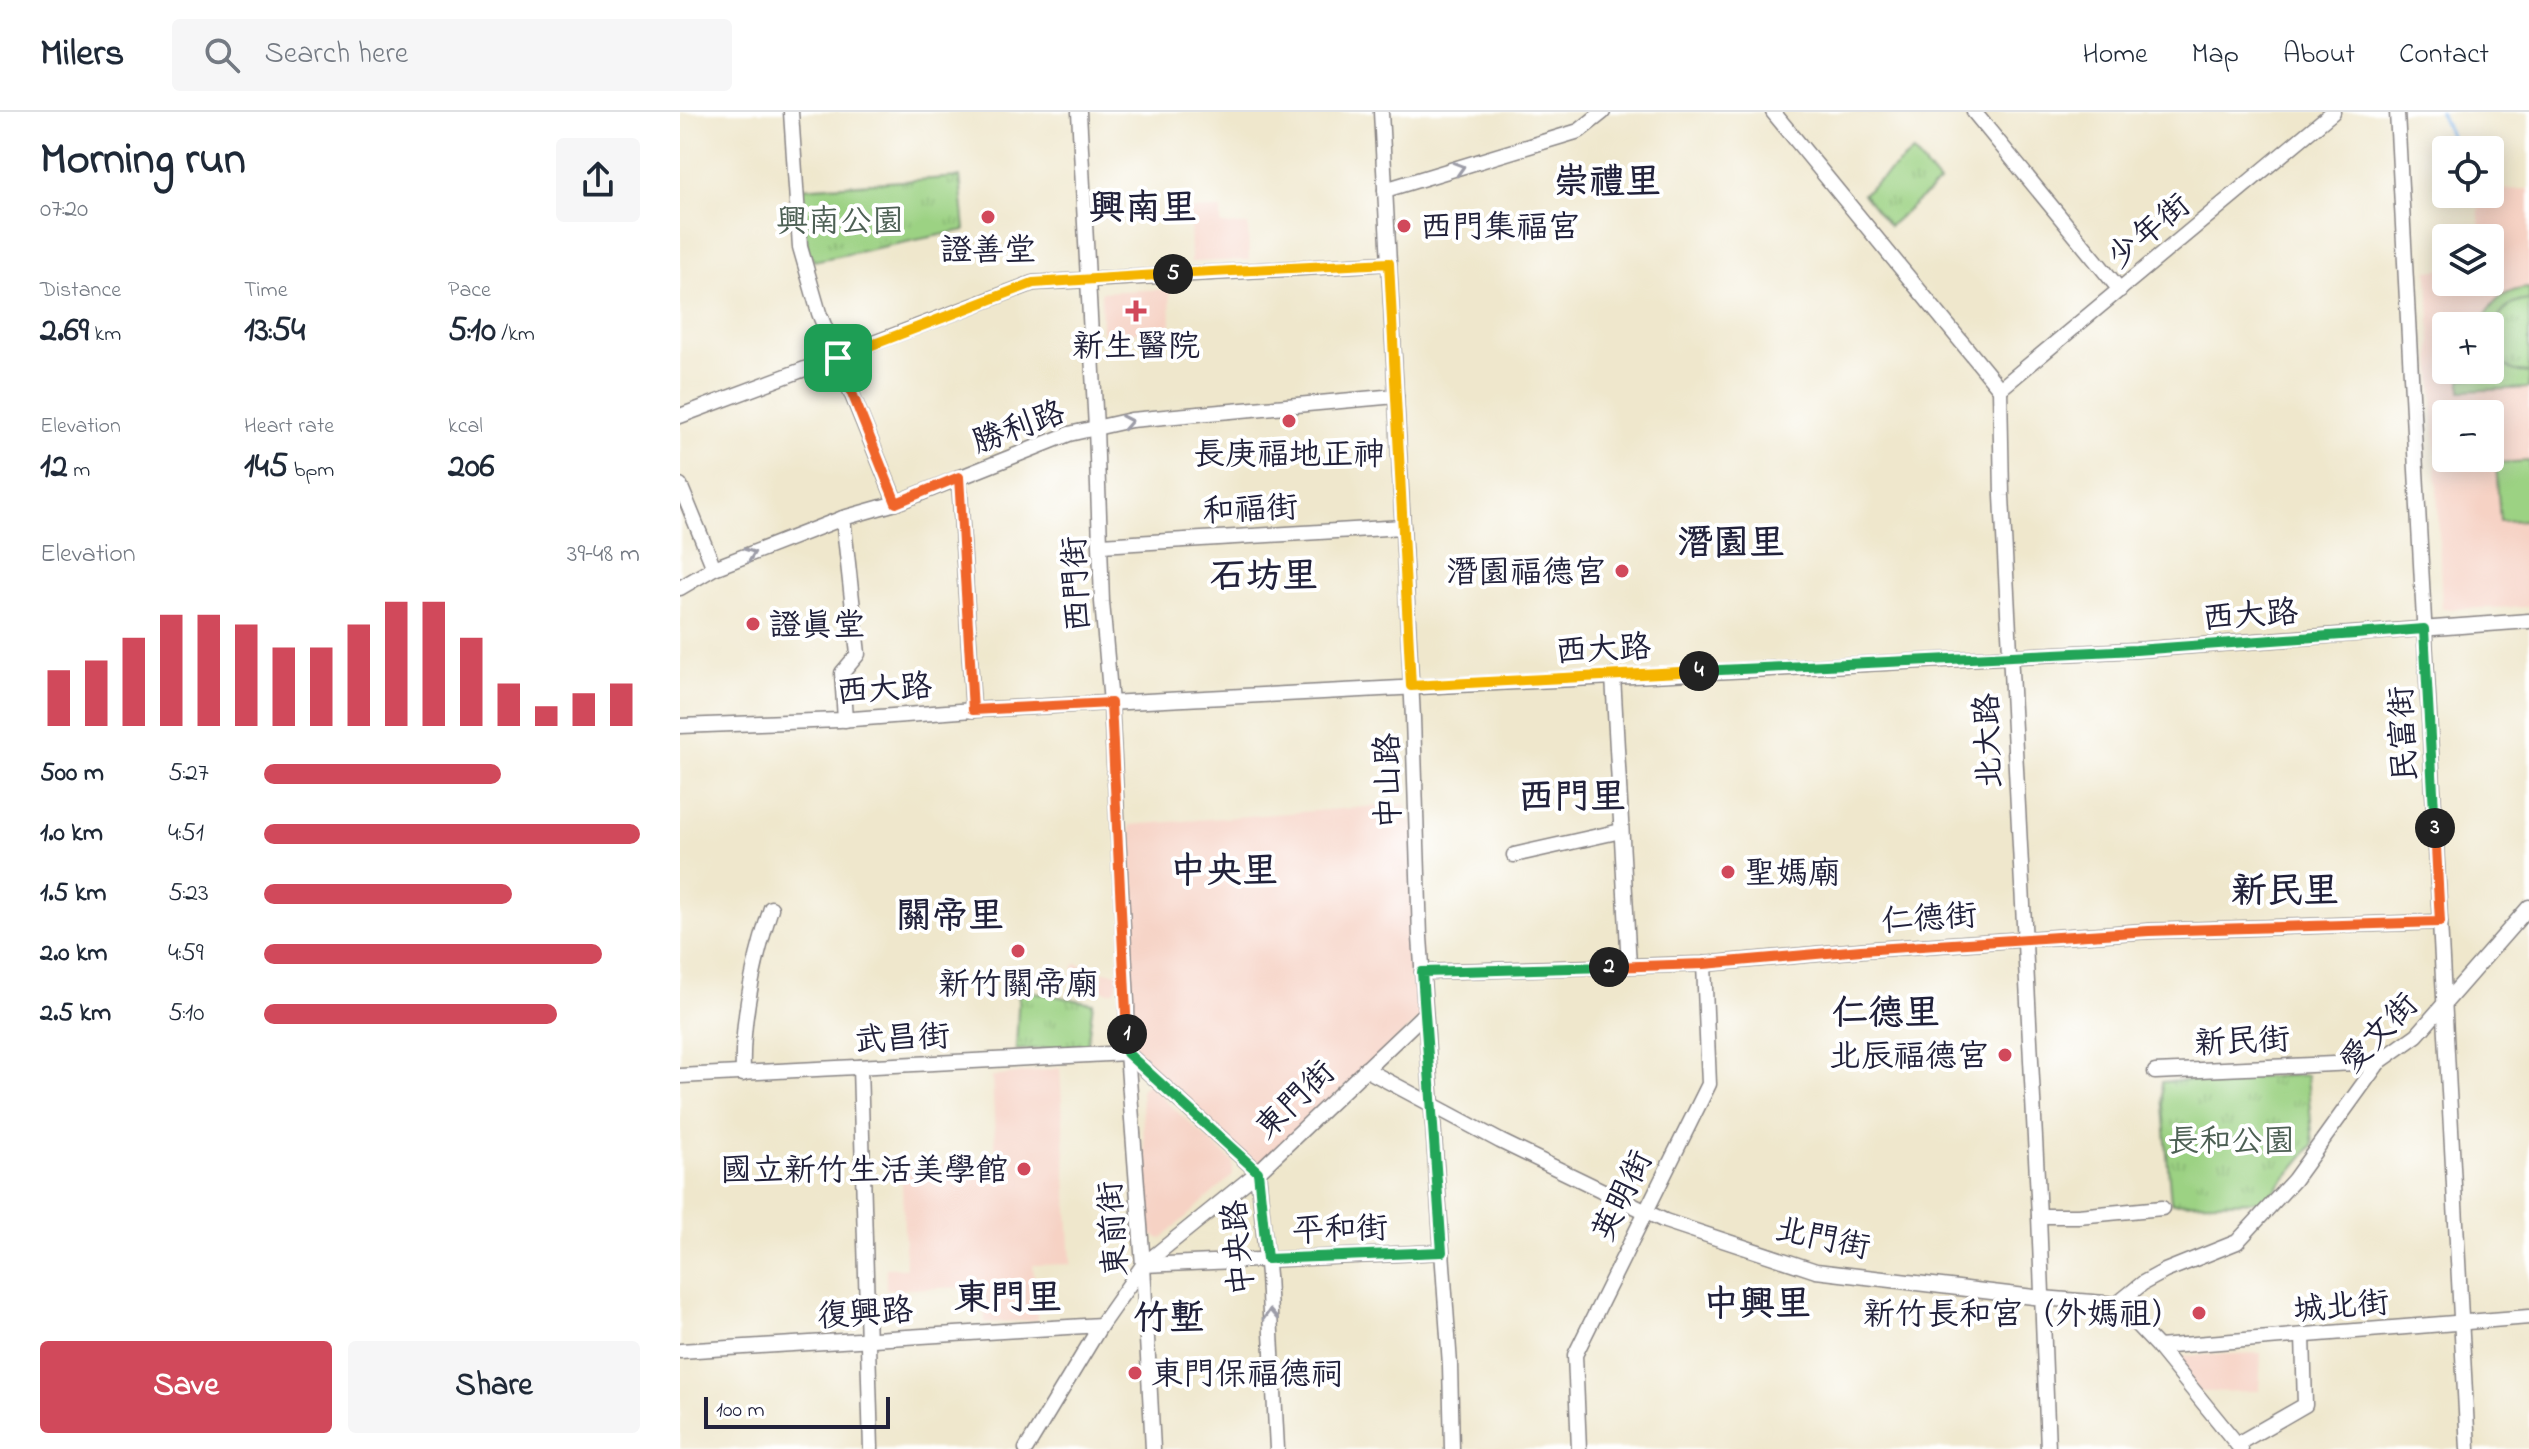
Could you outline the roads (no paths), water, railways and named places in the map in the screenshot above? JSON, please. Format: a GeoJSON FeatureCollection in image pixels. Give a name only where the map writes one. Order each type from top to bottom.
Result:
{"type":"FeatureCollection","features":[{"type":"Feature","properties":{"kind":"street"},"geometry":{"type":"LineString","coordinates":[[791,112],[800,247],[819,313],[896,503]]}},
{"type":"Feature","properties":{"kind":"street","name":"西門街"},"geometry":{"type":"LineString","coordinates":[[1079,112],[1102,602],[1111,703],[1127,1003],[1127,1053]]}},
{"type":"Feature","properties":{"kind":"street","name":"中山路"},"geometry":{"type":"LineString","coordinates":[[1381,112],[1411,686],[1422,972],[1452,1449]]}},
{"type":"Feature","properties":{"kind":"street"},"geometry":{"type":"LineString","coordinates":[[1385,190],[1579,131],[1603,112]]}},
{"type":"Feature","properties":{"kind":"street"},"geometry":{"type":"LineString","coordinates":[[1773,112],[2000,389]]}},
{"type":"Feature","properties":{"kind":"street"},"geometry":{"type":"LineString","coordinates":[[1974,112],[2120,290]]}},
{"type":"Feature","properties":{"kind":"street","name":"少年街"},"geometry":{"type":"LineString","coordinates":[[2000,389],[2333,112]]}},
{"type":"Feature","properties":{"kind":"street","name":"民富街"},"geometry":{"type":"LineString","coordinates":[[2397,112],[2468,1449]]}},
{"type":"Feature","properties":{"kind":"street"},"geometry":{"type":"LineString","coordinates":[[680,416],[1033,283],[1389,263]]}},
{"type":"Feature","properties":{"kind":"street","name":"北大路"},"geometry":{"type":"LineString","coordinates":[[2000,389],[2002,496],[2048,1449]]}},
{"type":"Feature","properties":{"kind":"street","name":"勝利路"},"geometry":{"type":"LineString","coordinates":[[680,588],[714,568],[843,518],[896,503],[1069,434],[1131,420],[1396,396]]}},
{"type":"Feature","properties":{"kind":"street"},"geometry":{"type":"LineString","coordinates":[[959,477],[973,710]]}},
{"type":"Feature","properties":{"kind":"street"},"geometry":{"type":"LineString","coordinates":[[680,485],[714,568]]}},
{"type":"Feature","properties":{"kind":"street"},"geometry":{"type":"LineString","coordinates":[[843,518],[858,654],[842,673],[845,720]]}},
{"type":"Feature","properties":{"kind":"street","name":"和福街"},"geometry":{"type":"LineString","coordinates":[[1101,545],[1403,527]]}},
{"type":"Feature","properties":{"kind":"street","name":"西大路"},"geometry":{"type":"LineString","coordinates":[[680,726],[845,720],[1411,686],[2152,649],[2529,621]]}},
{"type":"Feature","properties":{"kind":"street"},"geometry":{"type":"LineString","coordinates":[[1613,676],[1629,966]]}},
{"type":"Feature","properties":{"kind":"street"},"geometry":{"type":"LineString","coordinates":[[1514,855],[1621,831]]}},
{"type":"Feature","properties":{"kind":"street","name":"愛文街"},"geometry":{"type":"LineString","coordinates":[[2117,1304],[2143,1283],[2165,1271],[2237,1242],[2294,1180],[2379,1062],[2417,1035],[2529,907]]}},
{"type":"Feature","properties":{"kind":"street"},"geometry":{"type":"LineString","coordinates":[[743,1074],[742,1037],[761,938],[771,908]]}},
{"type":"Feature","properties":{"kind":"street","name":"仁德街"},"geometry":{"type":"LineString","coordinates":[[1422,972],[1704,964],[2149,931],[2440,922]]}},
{"type":"Feature","properties":{"kind":"street","name":"英明街"},"geometry":{"type":"LineString","coordinates":[[1579,1449],[1575,1355],[1709,1084],[1704,964]]}},
{"type":"Feature","properties":{"kind":"street","name":"東門街"},"geometry":{"type":"LineString","coordinates":[[1026,1449],[1101,1325],[1143,1265],[1258,1172],[1425,1013]]}},
{"type":"Feature","properties":{"kind":"street","name":"武昌街"},"geometry":{"type":"LineString","coordinates":[[680,1076],[1127,1053]]}},
{"type":"Feature","properties":{"kind":"street","name":"中央路"},"geometry":{"type":"LineString","coordinates":[[1127,1053],[1258,1172],[1267,1259],[1277,1449]]}},
{"type":"Feature","properties":{"kind":"street","name":"東前街"},"geometry":{"type":"LineString","coordinates":[[1127,1053],[1153,1449]]}},
{"type":"Feature","properties":{"kind":"street","name":"新民街"},"geometry":{"type":"LineString","coordinates":[[2155,1072],[2379,1062]]}},
{"type":"Feature","properties":{"kind":"street"},"geometry":{"type":"LineString","coordinates":[[860,1067],[871,1449]]}},
{"type":"Feature","properties":{"kind":"street","name":"北門街"},"geometry":{"type":"LineString","coordinates":[[1365,1069],[1665,1221],[1816,1271],[2117,1304]]}},
{"type":"Feature","properties":{"kind":"street"},"geometry":{"type":"LineString","coordinates":[[2039,1216],[2162,1208]]}},
{"type":"Feature","properties":{"kind":"street","name":"平和街"},"geometry":{"type":"LineString","coordinates":[[1143,1265],[1442,1252]]}},
{"type":"Feature","properties":{"kind":"street"},"geometry":{"type":"LineString","coordinates":[[2117,1304],[2158,1347],[2239,1446],[2305,1405],[2303,1336]]}},
{"type":"Feature","properties":{"kind":"street","name":"城北街"},"geometry":{"type":"LineString","coordinates":[[2158,1347],[2529,1317]]}},
{"type":"Feature","properties":{"kind":"street","name":"復興路"},"geometry":{"type":"LineString","coordinates":[[680,1351],[1101,1325]]}},
{"type":"Feature","properties":{"kind":"waterway"},"geometry":{"type":"LineString","coordinates":[[2440,112],[2451,136]]}},
{"type":"Feature","properties":{"kind":"place","name":"證善堂"},"geometry":{"type":"Point","coordinates":[988,217]}},
{"type":"Feature","properties":{"kind":"place","name":"西門集福宮"},"geometry":{"type":"Point","coordinates":[1404,226]}},
{"type":"Feature","properties":{"kind":"place","name":"新生醫院"},"geometry":{"type":"Point","coordinates":[1136,311]}},
{"type":"Feature","properties":{"kind":"place","name":"長庚福地正神"},"geometry":{"type":"Point","coordinates":[1289,421]}},
{"type":"Feature","properties":{"kind":"place","name":"潛園福德宮"},"geometry":{"type":"Point","coordinates":[1622,571]}},
{"type":"Feature","properties":{"kind":"place","name":"證真堂"},"geometry":{"type":"Point","coordinates":[753,624]}},
{"type":"Feature","properties":{"kind":"place","name":"聖媽廟"},"geometry":{"type":"Point","coordinates":[1728,872]}},
{"type":"Feature","properties":{"kind":"place","name":"新竹關帝廟"},"geometry":{"type":"Point","coordinates":[1018,951]}},
{"type":"Feature","properties":{"kind":"place","name":"北辰福德宮"},"geometry":{"type":"Point","coordinates":[2005,1055]}},
{"type":"Feature","properties":{"kind":"place","name":"國立新竹生活美學館"},"geometry":{"type":"Point","coordinates":[1024,1169]}},
{"type":"Feature","properties":{"kind":"place","name":"新竹長和宮（外媽祖）"},"geometry":{"type":"Point","coordinates":[2199,1313]}},
{"type":"Feature","properties":{"kind":"place","name":"東門保福德祠"},"geometry":{"type":"Point","coordinates":[1135,1373]}},
{"type":"Feature","properties":{"kind":"district","name":"崇禮里"},"geometry":{"type":"Point","coordinates":[1607,180]}},
{"type":"Feature","properties":{"kind":"district","name":"興南里"},"geometry":{"type":"Point","coordinates":[1143,206]}},
{"type":"Feature","properties":{"kind":"district","name":"潛園里"},"geometry":{"type":"Point","coordinates":[1731,541]}},
{"type":"Feature","properties":{"kind":"district","name":"石坊里"},"geometry":{"type":"Point","coordinates":[1264,574]}},
{"type":"Feature","properties":{"kind":"district","name":"西門里"},"geometry":{"type":"Point","coordinates":[1572,795]}},
{"type":"Feature","properties":{"kind":"district","name":"中央里"},"geometry":{"type":"Point","coordinates":[1224,869]}},
{"type":"Feature","properties":{"kind":"district","name":"新民里"},"geometry":{"type":"Point","coordinates":[2285,889]}},
{"type":"Feature","properties":{"kind":"district","name":"關帝里"},"geometry":{"type":"Point","coordinates":[950,914]}},
{"type":"Feature","properties":{"kind":"district","name":"仁德里"},"geometry":{"type":"Point","coordinates":[1886,1011]}},
{"type":"Feature","properties":{"kind":"district","name":"東門里"},"geometry":{"type":"Point","coordinates":[1008,1296]}},
{"type":"Feature","properties":{"kind":"district","name":"中興里"},"geometry":{"type":"Point","coordinates":[1757,1302]}},
{"type":"Feature","properties":{"kind":"district","name":"竹塹"},"geometry":{"type":"Point","coordinates":[1169,1316]}},
{"type":"Feature","properties":{"kind":"park label","name":"興南公園"},"geometry":{"type":"Point","coordinates":[840,220]}},
{"type":"Feature","properties":{"kind":"park label","name":"長和公園"},"geometry":{"type":"Point","coordinates":[2231,1140]}}]}
